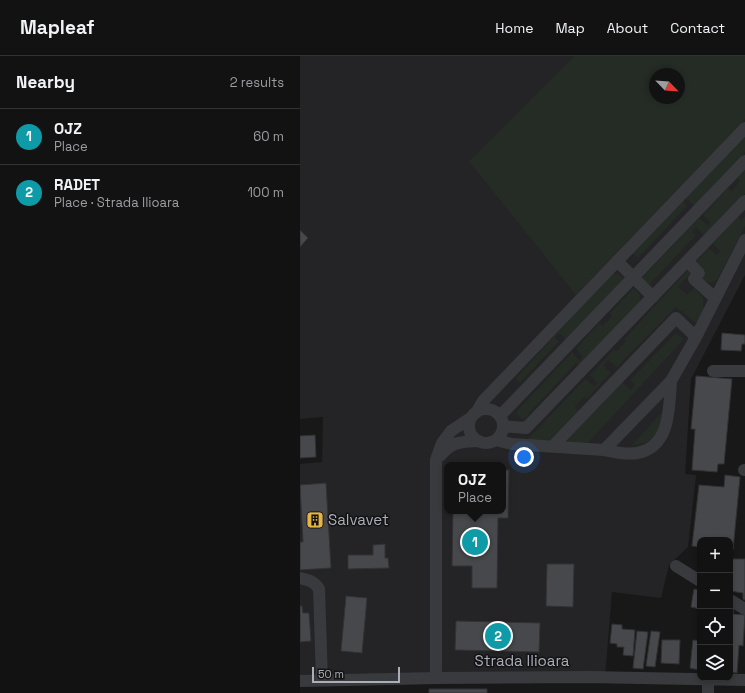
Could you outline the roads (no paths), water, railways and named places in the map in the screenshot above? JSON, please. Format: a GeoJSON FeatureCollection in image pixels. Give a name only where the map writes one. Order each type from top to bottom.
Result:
{"type":"FeatureCollection","features":[{"type":"Feature","properties":{"kind":"street"},"geometry":{"type":"LineString","coordinates":[[479,441],[471,433],[470,422],[482,401],[745,128]]}},
{"type":"Feature","properties":{"kind":"street"},"geometry":{"type":"LineString","coordinates":[[436,460],[447,447],[460,442],[490,442],[496,440],[500,436],[502,421],[634,277],[745,161]]}},
{"type":"Feature","properties":{"kind":"street"},"geometry":{"type":"LineString","coordinates":[[436,678],[436,460],[442,443],[451,431],[474,415],[486,409],[496,412],[502,421],[526,428],[745,201]]}},
{"type":"Feature","properties":{"kind":"street"},"geometry":{"type":"LineString","coordinates":[[604,450],[671,381],[696,337],[745,240]]}},
{"type":"Feature","properties":{"kind":"street"},"geometry":{"type":"LineString","coordinates":[[617,261],[653,297]]}},
{"type":"Feature","properties":{"kind":"street"},"geometry":{"type":"LineString","coordinates":[[687,261],[699,273],[694,279],[716,298]]}},
{"type":"Feature","properties":{"kind":"street"},"geometry":{"type":"LineString","coordinates":[[552,446],[676,318],[696,337]]}},
{"type":"Feature","properties":{"kind":"street"},"geometry":{"type":"LineString","coordinates":[[713,371],[745,371]]}},
{"type":"Feature","properties":{"kind":"street"},"geometry":{"type":"LineString","coordinates":[[496,440],[512,444],[604,450],[622,453],[637,453],[649,449],[658,440],[667,426],[671,381]]}},
{"type":"Feature","properties":{"kind":"street"},"geometry":{"type":"LineString","coordinates":[[676,566],[697,579]]}},
{"type":"Feature","properties":{"kind":"street"},"geometry":{"type":"LineString","coordinates":[[300,578],[315,583],[319,588],[322,680]]}},
{"type":"Feature","properties":{"kind":"street"},"geometry":{"type":"LineString","coordinates":[[733,602],[745,609]]}},
{"type":"Feature","properties":{"kind":"street","name":"Strada Ilioara"},"geometry":{"type":"LineString","coordinates":[[300,681],[593,677],[697,679]]}},
{"type":"Feature","properties":{"kind":"street","name":"Strada Ilioara"},"geometry":{"type":"LineString","coordinates":[[733,680],[745,680]]}},
{"type":"Feature","properties":{"kind":"street"},"geometry":{"type":"LineString","coordinates":[[708,681],[708,693]]}},
{"type":"Feature","properties":{"kind":"place","name":"Salvavet"},"geometry":{"type":"Point","coordinates":[315,520]}},
{"type":"Feature","properties":{"kind":"place","name":"OJZ"},"geometry":{"type":"Point","coordinates":[475,542]}},
{"type":"Feature","properties":{"kind":"place","name":"RADET"},"geometry":{"type":"Point","coordinates":[498,636]}}]}
